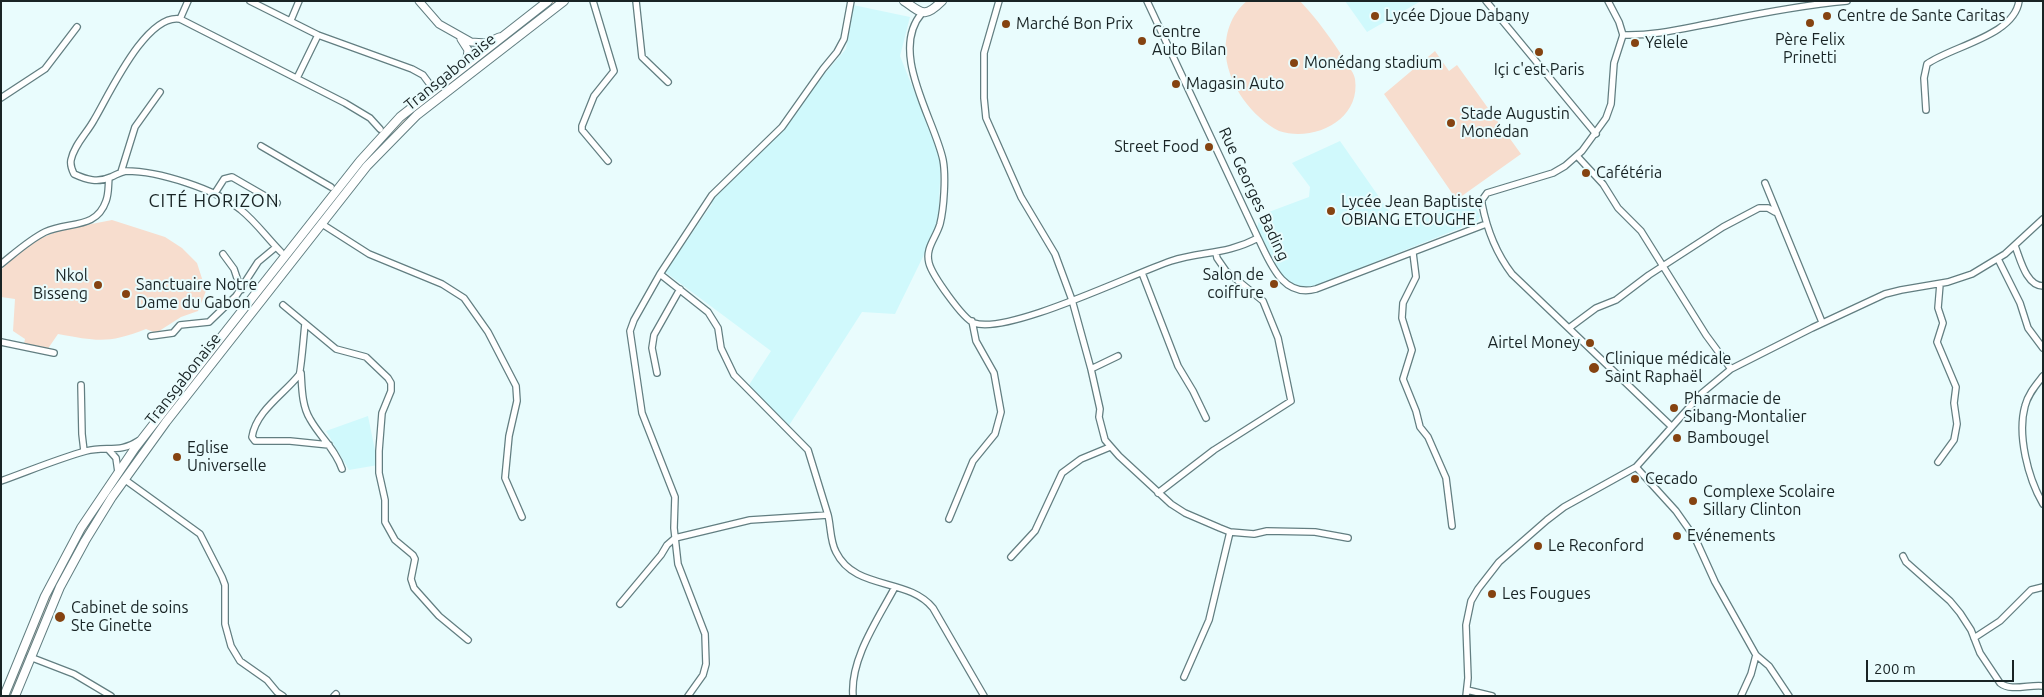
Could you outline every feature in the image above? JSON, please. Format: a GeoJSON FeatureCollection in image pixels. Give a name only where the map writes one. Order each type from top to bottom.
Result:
{"type":"FeatureCollection","features":[{"type":"Feature","properties":{"kind":"highway","name":"Transgabonaise"},"geometry":{"type":"LineString","coordinates":[[4,696],[31,628],[60,566],[81,528],[118,472],[360,161],[400,118],[548,1]]}},
{"type":"Feature","properties":{"kind":"highway","name":"Transgabonaise"},"geometry":{"type":"LineString","coordinates":[[15,696],[54,600],[76,556],[124,479],[166,422],[367,166],[404,127],[446,92],[564,1]]}},
{"type":"Feature","properties":{"kind":"highway"},"geometry":{"type":"LineString","coordinates":[[904,1],[922,13],[932,11],[942,1]]}},
{"type":"Feature","properties":{"kind":"highway"},"geometry":{"type":"LineString","coordinates":[[922,13],[931,7],[934,1]]}},
{"type":"Feature","properties":{"kind":"main road"},"geometry":{"type":"LineString","coordinates":[[419,1],[439,24],[465,42],[468,50],[467,58],[460,70]]}},
{"type":"Feature","properties":{"kind":"main road"},"geometry":{"type":"LineString","coordinates":[[459,37],[480,43],[504,35]]}},
{"type":"Feature","properties":{"kind":"street"},"geometry":{"type":"LineString","coordinates":[[180,19],[188,1]]}},
{"type":"Feature","properties":{"kind":"street"},"geometry":{"type":"LineString","coordinates":[[250,1],[318,35],[412,69],[423,75],[434,90]]}},
{"type":"Feature","properties":{"kind":"street"},"geometry":{"type":"LineString","coordinates":[[291,20],[299,1]]}},
{"type":"Feature","properties":{"kind":"street"},"geometry":{"type":"LineString","coordinates":[[593,1],[614,71],[594,96],[582,130],[608,161]]}},
{"type":"Feature","properties":{"kind":"street"},"geometry":{"type":"LineString","coordinates":[[636,1],[642,57],[668,82]]}},
{"type":"Feature","properties":{"kind":"street"},"geometry":{"type":"LineString","coordinates":[[688,696],[703,675],[706,664],[706,644],[702,623],[678,564],[675,538],[675,497],[642,413],[630,331],[634,320],[660,274],[712,195],[782,127],[837,52],[844,38],[851,1]]}},
{"type":"Feature","properties":{"kind":"street"},"geometry":{"type":"LineString","coordinates":[[999,1],[984,53],[986,118],[1021,197],[1055,254],[1072,300],[1092,369],[1100,409],[1099,417],[1105,440],[1158,493],[1185,513],[1230,532],[1254,534],[1267,531],[1315,532],[1348,538]]}},
{"type":"Feature","properties":{"kind":"street","name":"Rue Georges Bading"},"geometry":{"type":"LineString","coordinates":[[1147,1],[1258,238],[1280,278],[1289,286],[1301,291],[1316,290],[1486,224]]}},
{"type":"Feature","properties":{"kind":"street"},"geometry":{"type":"LineString","coordinates":[[1486,1],[1596,134]]}},
{"type":"Feature","properties":{"kind":"street"},"geometry":{"type":"LineString","coordinates":[[1608,1],[1619,22],[1623,35],[1614,64],[1608,114],[1596,134],[1570,163],[1553,173],[1487,193],[1482,204],[1486,224],[1495,246],[1512,274],[1671,426]]}},
{"type":"Feature","properties":{"kind":"street"},"geometry":{"type":"LineString","coordinates":[[1623,35],[1666,33],[1777,10],[1818,3],[1848,1]]}},
{"type":"Feature","properties":{"kind":"street"},"geometry":{"type":"LineString","coordinates":[[1926,110],[1924,78],[1927,64],[1994,32],[2014,15],[2019,1]]}},
{"type":"Feature","properties":{"kind":"street"},"geometry":{"type":"LineString","coordinates":[[922,13],[913,33],[911,58],[914,77],[942,156],[944,168],[941,218],[929,250],[929,259],[934,274],[963,314],[972,322],[998,324],[1072,300],[1176,260],[1234,249],[1258,238]]}},
{"type":"Feature","properties":{"kind":"street"},"geometry":{"type":"LineString","coordinates":[[151,336],[172,333],[180,325],[209,322],[241,290],[258,262],[279,249],[245,213],[215,193],[160,176],[121,172],[101,181],[74,174],[71,160],[75,148],[90,127],[137,46],[166,20],[180,19],[297,78],[363,114],[380,128]]}},
{"type":"Feature","properties":{"kind":"street"},"geometry":{"type":"LineString","coordinates":[[1,98],[45,69],[77,27]]}},
{"type":"Feature","properties":{"kind":"street"},"geometry":{"type":"LineString","coordinates":[[297,78],[318,35]]}},
{"type":"Feature","properties":{"kind":"street"},"geometry":{"type":"LineString","coordinates":[[121,172],[135,127],[160,92]]}},
{"type":"Feature","properties":{"kind":"street"},"geometry":{"type":"LineString","coordinates":[[261,146],[331,187]]}},
{"type":"Feature","properties":{"kind":"street"},"geometry":{"type":"LineString","coordinates":[[1577,156],[1603,184],[1618,208],[1637,225],[1706,335],[1731,369]]}},
{"type":"Feature","properties":{"kind":"street"},"geometry":{"type":"LineString","coordinates":[[215,193],[224,179],[232,177],[277,203]]}},
{"type":"Feature","properties":{"kind":"street"},"geometry":{"type":"LineString","coordinates":[[1,264],[46,232],[92,220],[101,212],[106,200],[109,178]]}},
{"type":"Feature","properties":{"kind":"street"},"geometry":{"type":"LineString","coordinates":[[1765,183],[1775,212],[1822,322]]}},
{"type":"Feature","properties":{"kind":"street"},"geometry":{"type":"LineString","coordinates":[[1569,328],[1596,308],[1616,300],[1663,266],[1723,227],[1759,208],[1768,208],[1775,212]]}},
{"type":"Feature","properties":{"kind":"street"},"geometry":{"type":"LineString","coordinates":[[1492,696],[1466,693],[1467,613],[1471,600],[1489,574],[1517,546],[1564,507],[1636,467],[1702,393],[1731,369],[1822,322],[1885,294],[1940,284],[1966,276],[1998,259],[2015,246],[2043,219]]}},
{"type":"Feature","properties":{"kind":"street"},"geometry":{"type":"LineString","coordinates":[[322,224],[369,254],[442,284],[464,298],[488,332],[516,386],[517,401],[509,436],[505,478],[522,517]]}},
{"type":"Feature","properties":{"kind":"street"},"geometry":{"type":"LineString","coordinates":[[2015,246],[2023,267],[2031,280],[2038,286],[2043,286]]}},
{"type":"Feature","properties":{"kind":"street"},"geometry":{"type":"LineString","coordinates":[[1158,493],[1214,450],[1291,401],[1278,338],[1263,301],[1226,271],[1217,258],[1216,253]]}},
{"type":"Feature","properties":{"kind":"street"},"geometry":{"type":"LineString","coordinates":[[1413,253],[1416,277],[1403,303],[1402,318],[1412,350],[1403,379],[1416,411],[1420,428],[1428,437],[1446,478],[1452,526]]}},
{"type":"Feature","properties":{"kind":"street"},"geometry":{"type":"LineString","coordinates":[[223,254],[234,269],[241,290]]}},
{"type":"Feature","properties":{"kind":"street"},"geometry":{"type":"LineString","coordinates":[[1998,259],[2020,303],[2028,328],[2043,348]]}},
{"type":"Feature","properties":{"kind":"street"},"geometry":{"type":"LineString","coordinates":[[1142,272],[1178,366],[1206,418]]}},
{"type":"Feature","properties":{"kind":"street"},"geometry":{"type":"LineString","coordinates":[[660,274],[708,312],[718,328],[721,348],[734,375],[808,450],[828,515],[832,542],[843,563],[849,569],[868,578],[919,595],[933,608],[984,696]]}},
{"type":"Feature","properties":{"kind":"street"},"geometry":{"type":"LineString","coordinates":[[1938,462],[1954,440],[1957,424],[1954,403],[1956,387],[1937,342],[1943,323],[1938,308],[1940,284]]}},
{"type":"Feature","properties":{"kind":"street"},"geometry":{"type":"LineString","coordinates":[[657,373],[652,348],[654,335],[680,290]]}},
{"type":"Feature","properties":{"kind":"street"},"geometry":{"type":"LineString","coordinates":[[283,305],[336,350],[366,357],[391,383],[391,391],[382,413],[378,451],[385,500],[385,522],[395,540],[413,555],[415,559],[411,579],[414,588],[439,616],[468,640]]}},
{"type":"Feature","properties":{"kind":"street"},"geometry":{"type":"LineString","coordinates":[[948,519],[973,461],[994,434],[1001,412],[994,373],[976,341],[972,322]]}},
{"type":"Feature","properties":{"kind":"street"},"geometry":{"type":"LineString","coordinates":[[305,324],[300,373],[305,407],[310,420],[329,445],[342,469]]}},
{"type":"Feature","properties":{"kind":"street"},"geometry":{"type":"LineString","coordinates":[[1,342],[54,354]]}},
{"type":"Feature","properties":{"kind":"street"},"geometry":{"type":"LineString","coordinates":[[1092,369],[1118,356]]}},
{"type":"Feature","properties":{"kind":"street"},"geometry":{"type":"LineString","coordinates":[[300,373],[269,406],[253,430],[252,437],[255,441],[262,442],[290,441],[329,445]]}},
{"type":"Feature","properties":{"kind":"street"},"geometry":{"type":"LineString","coordinates":[[2043,376],[2028,397],[2025,406],[2023,430],[2028,468],[2036,492],[2043,504]]}},
{"type":"Feature","properties":{"kind":"street"},"geometry":{"type":"LineString","coordinates":[[81,385],[84,451]]}},
{"type":"Feature","properties":{"kind":"street"},"geometry":{"type":"LineString","coordinates":[[1,481],[84,451],[126,448],[144,437]]}},
{"type":"Feature","properties":{"kind":"street"},"geometry":{"type":"LineString","coordinates":[[1011,557],[1035,531],[1062,472],[1081,459],[1110,447]]}},
{"type":"Feature","properties":{"kind":"street"},"geometry":{"type":"LineString","coordinates":[[108,449],[115,455],[118,472]]}},
{"type":"Feature","properties":{"kind":"street"},"geometry":{"type":"LineString","coordinates":[[1636,467],[1671,505],[1695,538],[1715,582],[1756,655],[1769,666],[1789,696]]}},
{"type":"Feature","properties":{"kind":"street"},"geometry":{"type":"LineString","coordinates":[[124,479],[200,534],[225,585],[225,624],[231,646],[240,661],[267,680],[283,696]]}},
{"type":"Feature","properties":{"kind":"street"},"geometry":{"type":"LineString","coordinates":[[620,604],[661,556],[667,544],[675,538],[750,520],[828,515]]}},
{"type":"Feature","properties":{"kind":"street"},"geometry":{"type":"LineString","coordinates":[[1184,677],[1210,620],[1230,532]]}},
{"type":"Feature","properties":{"kind":"street"},"geometry":{"type":"LineString","coordinates":[[1903,556],[1906,562],[1932,587],[1950,601],[1967,622],[1980,653],[2004,687],[2043,686]]}},
{"type":"Feature","properties":{"kind":"street"},"geometry":{"type":"LineString","coordinates":[[1974,638],[2000,620],[2031,590],[2043,586]]}},
{"type":"Feature","properties":{"kind":"street"},"geometry":{"type":"LineString","coordinates":[[853,696],[853,676],[857,662],[896,587]]}},
{"type":"Feature","properties":{"kind":"street"},"geometry":{"type":"LineString","coordinates":[[1741,696],[1751,674],[1756,655]]}},
{"type":"Feature","properties":{"kind":"street"},"geometry":{"type":"LineString","coordinates":[[30,656],[74,674],[111,696]]}},
{"type":"Feature","properties":{"kind":"shaded area"},"geometry":{"type":"Polygon","coordinates":[[[553,1],[558,1],[415,113],[365,164],[148,440],[110,493],[64,571],[43,616],[11,696],[8,696],[48,598],[88,523],[137,450],[352,175],[413,111],[553,1]]]}},
{"type":"Feature","properties":{"kind":"shaded area"},"geometry":{"type":"Polygon","coordinates":[[[1247,1],[1300,1],[1319,23],[1350,68],[1355,79],[1353,102],[1340,119],[1331,126],[1310,133],[1298,134],[1279,131],[1260,118],[1244,100],[1228,67],[1226,40],[1233,19],[1241,6],[1247,1]]]}},
{"type":"Feature","properties":{"kind":"shaded area","name":"Lycée Djoue Dabany"},"geometry":{"type":"Polygon","coordinates":[[[1345,1],[1421,1],[1367,32],[1345,1]]]}},
{"type":"Feature","properties":{"kind":"shaded area"},"geometry":{"type":"Polygon","coordinates":[[[853,5],[910,17],[900,56],[941,158],[938,226],[895,314],[862,312],[788,427],[747,388],[771,351],[665,272],[712,204],[710,202],[788,125],[820,79],[846,49],[853,5]]]}},
{"type":"Feature","properties":{"kind":"shaded area","name":"Stade Augustin Monédan"},"geometry":{"type":"Polygon","coordinates":[[[1435,51],[1449,71],[1457,65],[1521,154],[1459,198],[1454,196],[1384,94],[1435,51]]]}},
{"type":"Feature","properties":{"kind":"shaded area","name":"Lycée Jean Baptiste OBIANG ETOUGHE"},"geometry":{"type":"Polygon","coordinates":[[[1340,141],[1400,227],[1469,203],[1475,206],[1480,216],[1478,221],[1312,287],[1296,286],[1284,278],[1276,265],[1257,228],[1258,216],[1309,197],[1310,187],[1292,163],[1340,141]]]}},
{"type":"Feature","properties":{"kind":"shaded area"},"geometry":{"type":"Polygon","coordinates":[[[112,220],[165,237],[182,248],[197,263],[206,291],[198,311],[181,317],[156,333],[146,329],[122,337],[102,340],[58,334],[47,350],[24,344],[25,339],[13,331],[15,299],[1,297],[1,270],[8,262],[36,240],[61,230],[112,220]]]}},
{"type":"Feature","properties":{"kind":"shaded area"},"geometry":{"type":"Polygon","coordinates":[[[368,416],[378,465],[349,470],[326,431],[368,416]]]}},
{"type":"Feature","properties":{"kind":"place","name":"Lycée Djoue Dabany"},"geometry":{"type":"Point","coordinates":[1375,16]}},
{"type":"Feature","properties":{"kind":"place","name":"Centre de Sante Caritas"},"geometry":{"type":"Point","coordinates":[1827,16]}},
{"type":"Feature","properties":{"kind":"place","name":"Père Felix Prinetti"},"geometry":{"type":"Point","coordinates":[1810,23]}},
{"type":"Feature","properties":{"kind":"place","name":"Marché Bon Prix"},"geometry":{"type":"Point","coordinates":[1006,24]}},
{"type":"Feature","properties":{"kind":"place","name":"Centre Auto Bilan"},"geometry":{"type":"Point","coordinates":[1142,41]}},
{"type":"Feature","properties":{"kind":"place","name":"Yelele"},"geometry":{"type":"Point","coordinates":[1635,43]}},
{"type":"Feature","properties":{"kind":"place","name":"Içi c'est Paris"},"geometry":{"type":"Point","coordinates":[1539,52]}},
{"type":"Feature","properties":{"kind":"place","name":"Monédang stadium"},"geometry":{"type":"Point","coordinates":[1294,63]}},
{"type":"Feature","properties":{"kind":"place","name":"Magasin Auto"},"geometry":{"type":"Point","coordinates":[1176,84]}},
{"type":"Feature","properties":{"kind":"place","name":"Stade Augustin Monédan"},"geometry":{"type":"Point","coordinates":[1451,123]}},
{"type":"Feature","properties":{"kind":"place","name":"Street Food"},"geometry":{"type":"Point","coordinates":[1209,147]}},
{"type":"Feature","properties":{"kind":"place","name":"Cafétéria"},"geometry":{"type":"Point","coordinates":[1586,173]}},
{"type":"Feature","properties":{"kind":"place","name":"Lycée Jean Baptiste OBIANG ETOUGHE"},"geometry":{"type":"Point","coordinates":[1331,211]}},
{"type":"Feature","properties":{"kind":"place","name":"Salon de coiffure"},"geometry":{"type":"Point","coordinates":[1274,284]}},
{"type":"Feature","properties":{"kind":"place","name":"Nkol Bisseng"},"geometry":{"type":"Point","coordinates":[98,285]}},
{"type":"Feature","properties":{"kind":"place","name":"Sanctuaire Notre Dame du Gabon"},"geometry":{"type":"Point","coordinates":[126,294]}},
{"type":"Feature","properties":{"kind":"place","name":"Airtel Money"},"geometry":{"type":"Point","coordinates":[1590,343]}},
{"type":"Feature","properties":{"kind":"place","name":"Clinique médicale Saint Raphaël"},"geometry":{"type":"Point","coordinates":[1594,368]}},
{"type":"Feature","properties":{"kind":"place","name":"Pharmacie de Sibang-Montalier"},"geometry":{"type":"Point","coordinates":[1674,408]}},
{"type":"Feature","properties":{"kind":"place","name":"Bambougel"},"geometry":{"type":"Point","coordinates":[1677,438]}},
{"type":"Feature","properties":{"kind":"place","name":"Eglise Universelle"},"geometry":{"type":"Point","coordinates":[177,457]}},
{"type":"Feature","properties":{"kind":"place","name":"Cecado"},"geometry":{"type":"Point","coordinates":[1635,479]}},
{"type":"Feature","properties":{"kind":"place","name":"Complexe Scolaire Sillary Clinton"},"geometry":{"type":"Point","coordinates":[1693,501]}},
{"type":"Feature","properties":{"kind":"place","name":"Evénements"},"geometry":{"type":"Point","coordinates":[1677,536]}},
{"type":"Feature","properties":{"kind":"place","name":"Le Reconford"},"geometry":{"type":"Point","coordinates":[1538,546]}},
{"type":"Feature","properties":{"kind":"place","name":"Les Fougues"},"geometry":{"type":"Point","coordinates":[1492,594]}},
{"type":"Feature","properties":{"kind":"place","name":"Cabinet de soins Ste Ginette"},"geometry":{"type":"Point","coordinates":[60,617]}},
{"type":"Feature","properties":{"kind":"district","name":"CITÉ HORIZON"},"geometry":{"type":"Point","coordinates":[214,201]}}]}
